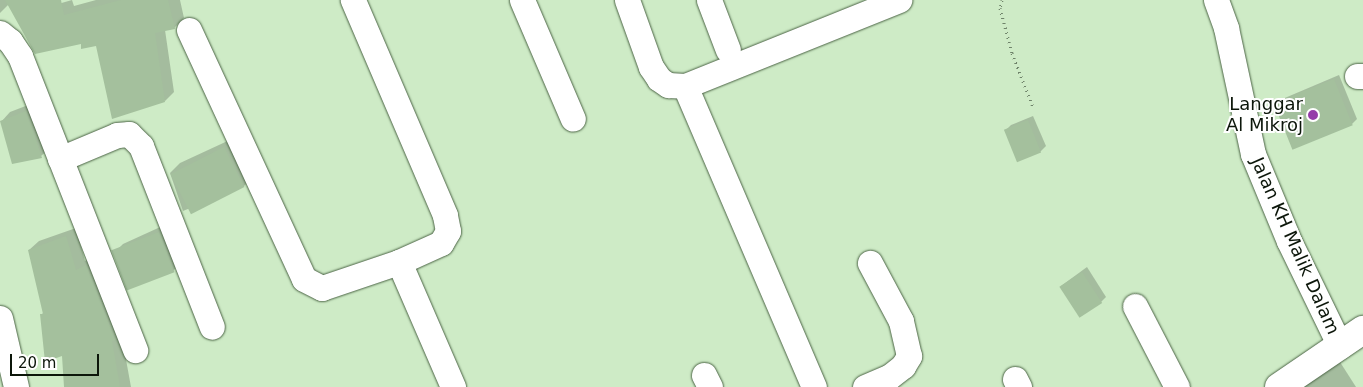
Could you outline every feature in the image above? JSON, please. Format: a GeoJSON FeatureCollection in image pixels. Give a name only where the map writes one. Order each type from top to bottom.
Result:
{"type":"FeatureCollection","features":[{"type":"Feature","properties":{"kind":"street"},"geometry":{"type":"LineString","coordinates":[[189,30],[304,279],[322,288],[398,262],[441,243],[448,231],[445,215],[353,0]]}},
{"type":"Feature","properties":{"kind":"street"},"geometry":{"type":"LineString","coordinates":[[522,0],[573,119]]}},
{"type":"Feature","properties":{"kind":"street"},"geometry":{"type":"LineString","coordinates":[[627,0],[651,67],[659,79],[668,85],[685,86],[899,0]]}},
{"type":"Feature","properties":{"kind":"street"},"geometry":{"type":"LineString","coordinates":[[709,0],[728,50]]}},
{"type":"Feature","properties":{"kind":"street","name":"Jalan KH Malik Dalam"},"geometry":{"type":"LineString","coordinates":[[1216,0],[1226,28],[1253,154],[1290,241],[1356,341]]}},
{"type":"Feature","properties":{"kind":"street"},"geometry":{"type":"LineString","coordinates":[[0,33],[10,41],[20,56],[135,350]]}},
{"type":"Feature","properties":{"kind":"street"},"geometry":{"type":"LineString","coordinates":[[685,86],[814,387]]}},
{"type":"Feature","properties":{"kind":"street"},"geometry":{"type":"LineString","coordinates":[[60,159],[117,135],[129,134],[141,146],[212,327]]}},
{"type":"Feature","properties":{"kind":"street"},"geometry":{"type":"LineString","coordinates":[[398,262],[453,387]]}},
{"type":"Feature","properties":{"kind":"street"},"geometry":{"type":"LineString","coordinates":[[865,387],[888,377],[903,366],[909,356],[901,321],[870,263]]}},
{"type":"Feature","properties":{"kind":"street"},"geometry":{"type":"LineString","coordinates":[[1135,306],[1177,387]]}},
{"type":"Feature","properties":{"kind":"street"},"geometry":{"type":"LineString","coordinates":[[0,318],[16,387]]}},
{"type":"Feature","properties":{"kind":"street"},"geometry":{"type":"LineString","coordinates":[[1278,387],[1356,341]]}},
{"type":"Feature","properties":{"kind":"path"},"geometry":{"type":"LineString","coordinates":[[1002,0],[1000,8],[1012,53],[1033,107]]}},
{"type":"Feature","properties":{"kind":"building"},"geometry":{"type":"Polygon","coordinates":[[[5,0],[61,0],[64,15],[121,0],[168,0],[175,29],[155,33],[165,102],[112,119],[96,46],[81,49],[81,44],[35,54],[5,0]]]}},
{"type":"Feature","properties":{"kind":"building","name":"Langgar Al Mikroj"},"geometry":{"type":"Polygon","coordinates":[[[1334,79],[1353,125],[1292,150],[1274,103],[1334,79]]]}},
{"type":"Feature","properties":{"kind":"building"},"geometry":{"type":"Polygon","coordinates":[[[26,111],[42,158],[12,164],[0,121],[26,111]]]}},
{"type":"Feature","properties":{"kind":"building"},"geometry":{"type":"Polygon","coordinates":[[[1028,120],[1041,152],[1017,162],[1004,130],[1028,120]]]}},
{"type":"Feature","properties":{"kind":"building"},"geometry":{"type":"Polygon","coordinates":[[[224,147],[244,187],[191,214],[171,174],[224,147]]]}},
{"type":"Feature","properties":{"kind":"building"},"geometry":{"type":"Polygon","coordinates":[[[159,232],[174,272],[127,290],[111,250],[159,232]]]}},
{"type":"Feature","properties":{"kind":"building"},"geometry":{"type":"Polygon","coordinates":[[[66,236],[76,270],[86,265],[114,337],[115,340],[112,341],[120,387],[64,387],[62,356],[45,362],[40,314],[43,314],[28,250],[66,236]]]}},
{"type":"Feature","properties":{"kind":"building"},"geometry":{"type":"Polygon","coordinates":[[[1082,272],[1102,303],[1080,318],[1059,287],[1082,272]]]}},
{"type":"Feature","properties":{"kind":"place","name":"Langgar Al Mikroj"},"geometry":{"type":"Point","coordinates":[1313,115]}}]}
